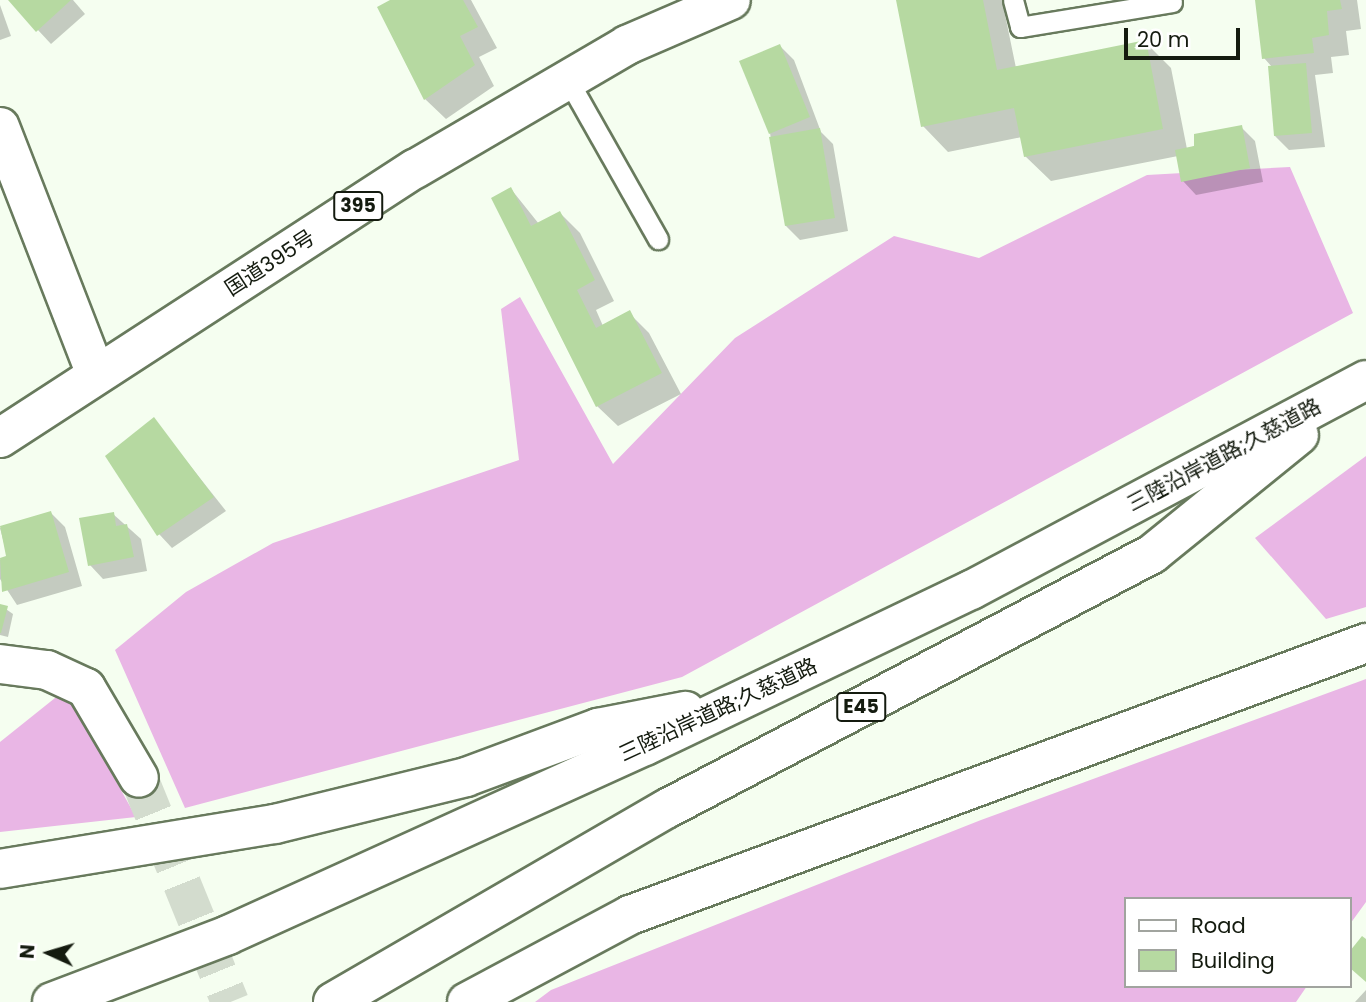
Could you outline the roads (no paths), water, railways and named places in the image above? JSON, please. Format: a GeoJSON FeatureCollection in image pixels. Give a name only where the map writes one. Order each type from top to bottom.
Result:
{"type":"FeatureCollection","features":[{"type":"Feature","properties":{"kind":"main road","name":"国道395号"},"geometry":{"type":"LineString","coordinates":[[0,438],[96,374],[568,80],[627,45],[731,0]]}},
{"type":"Feature","properties":{"kind":"main road"},"geometry":{"type":"LineString","coordinates":[[0,127],[96,374]]}},
{"type":"Feature","properties":{"kind":"main road","name":"三陸沿岸道路;久慈道路"},"geometry":{"type":"LineString","coordinates":[[52,1002],[228,935],[739,701],[971,590],[1366,380]]}},
{"type":"Feature","properties":{"kind":"main road","name":"E45"},"geometry":{"type":"LineString","coordinates":[[333,1002],[668,808],[1152,554],[1366,380]]}},
{"type":"Feature","properties":{"kind":"main road"},"geometry":{"type":"LineString","coordinates":[[467,1002],[630,915],[1366,643]]}},
{"type":"Feature","properties":{"kind":"main road"},"geometry":{"type":"LineString","coordinates":[[0,664],[47,670],[86,688],[139,778]]}},
{"type":"Feature","properties":{"kind":"main road","name":"E45"},"geometry":{"type":"LineString","coordinates":[[0,869],[275,824],[466,777],[598,728],[739,701]]}},
{"type":"Feature","properties":{"kind":"lane"},"geometry":{"type":"LineString","coordinates":[[1013,0],[1020,27],[1172,2]]}},
{"type":"Feature","properties":{"kind":"lane"},"geometry":{"type":"LineString","coordinates":[[568,80],[658,239]]}},
{"type":"Feature","properties":{"kind":"tunnel"},"geometry":{"type":"LineString","coordinates":[[139,778],[230,1002]]}}]}
